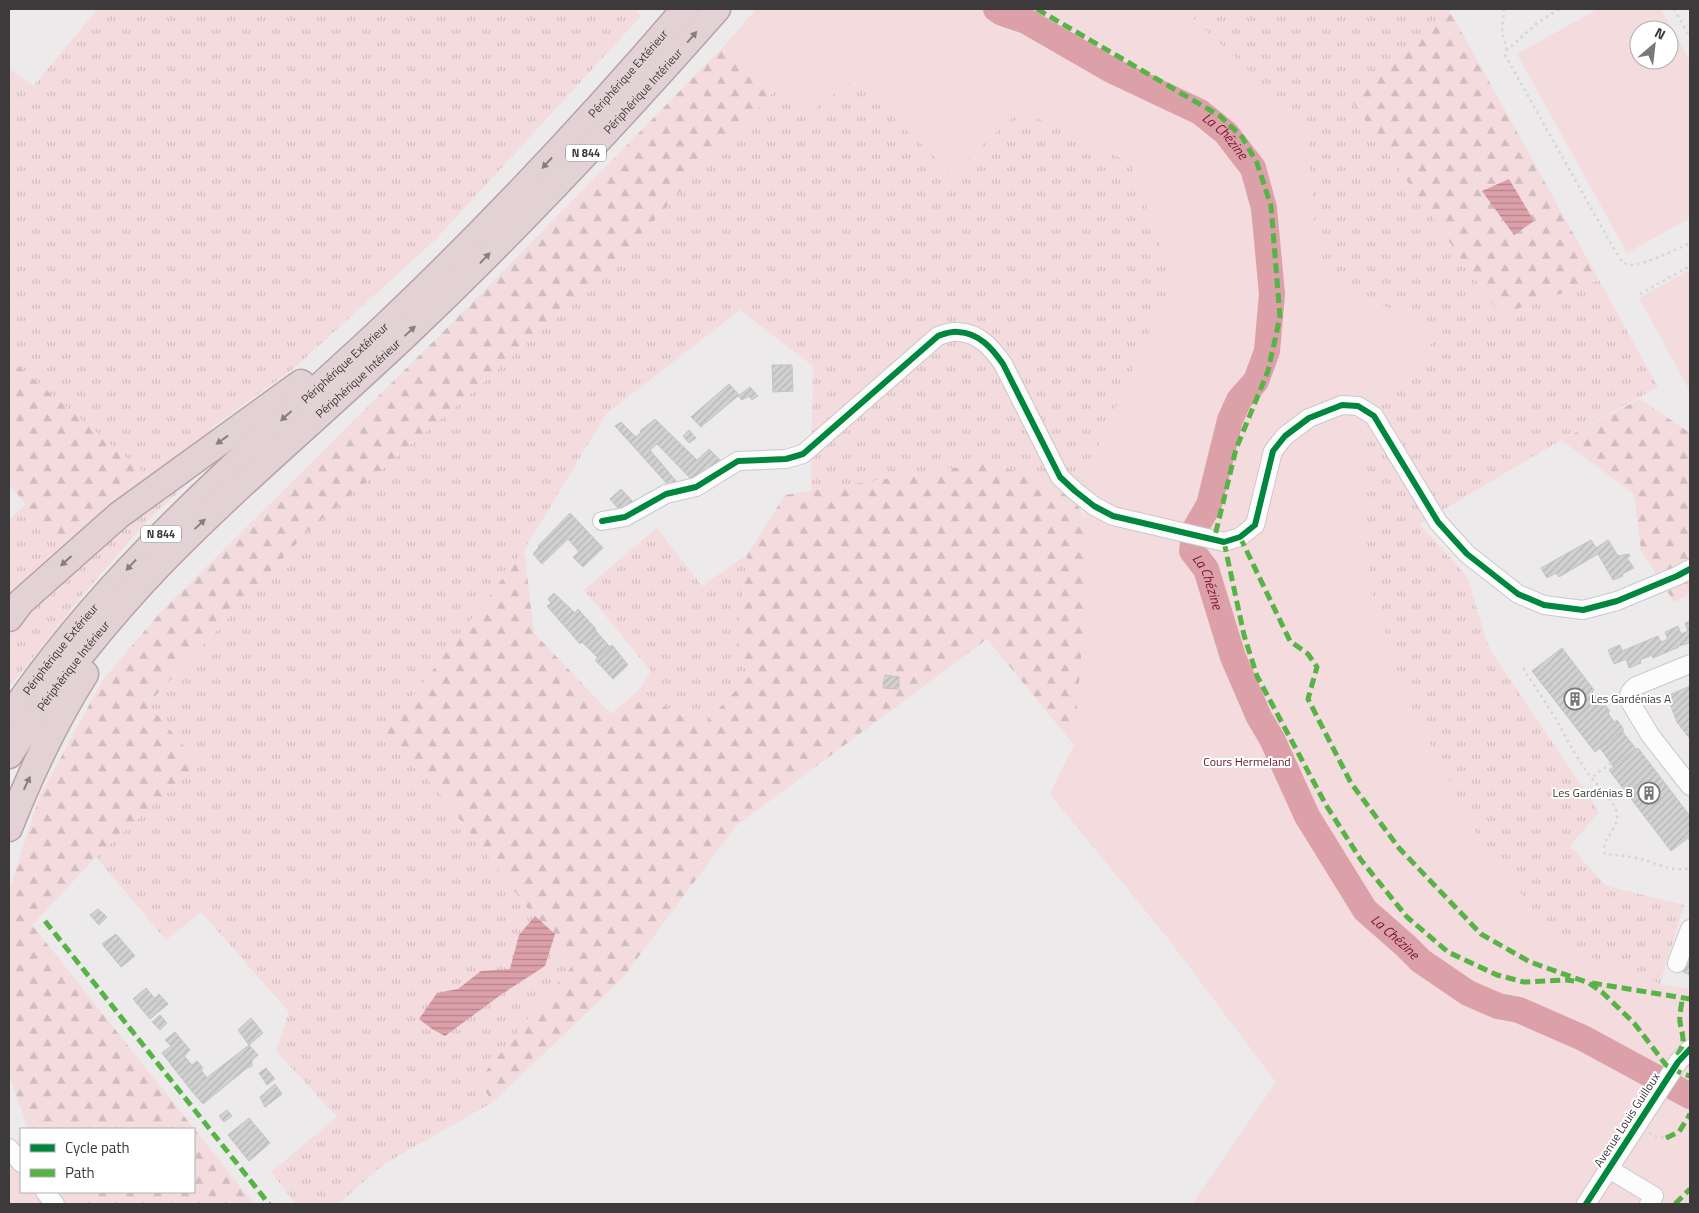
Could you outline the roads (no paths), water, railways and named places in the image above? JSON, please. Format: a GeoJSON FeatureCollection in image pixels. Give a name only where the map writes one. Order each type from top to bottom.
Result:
{"type":"FeatureCollection","features":[{"type":"Feature","properties":{"kind":"highway","name":"Périphérique Extérieur"},"geometry":{"type":"LineString","coordinates":[[9,718],[51,659],[87,614],[143,552],[216,481],[424,289],[519,193],[602,104],[685,9]]}},
{"type":"Feature","properties":{"kind":"highway","name":"Périphérique Intérieur"},"geometry":{"type":"LineString","coordinates":[[9,756],[64,677],[118,610],[163,561],[196,528],[378,362],[457,286],[606,132],[717,9]]}},
{"type":"Feature","properties":{"kind":"highway"},"geometry":{"type":"LineString","coordinates":[[9,618],[21,602],[119,515],[318,371],[336,372]]}},
{"type":"Feature","properties":{"kind":"highway"},"geometry":{"type":"LineString","coordinates":[[9,828],[38,759],[70,698],[92,663],[114,634],[118,610]]}},
{"type":"Feature","properties":{"kind":"street"},"geometry":{"type":"LineString","coordinates":[[602,521],[625,517],[666,494],[696,487],[738,461],[786,458],[803,454],[938,336],[957,331],[977,337],[993,350],[1003,364],[1060,478],[1094,506],[1113,516],[1224,542],[1240,537],[1255,525],[1273,451],[1285,436],[1309,418],[1342,405],[1358,406],[1374,416],[1438,522],[1467,554],[1518,594],[1544,605],[1583,610],[1617,602],[1690,569]]}},
{"type":"Feature","properties":{"kind":"street"},"geometry":{"type":"LineString","coordinates":[[1690,664],[1636,686],[1630,691],[1628,696],[1650,735],[1690,786]]}},
{"type":"Feature","properties":{"kind":"street"},"geometry":{"type":"LineString","coordinates":[[1676,964],[1690,929]]}},
{"type":"Feature","properties":{"kind":"street","name":"Avenue Louis Guilloux"},"geometry":{"type":"LineString","coordinates":[[1586,1204],[1678,1062],[1690,1049]]}},
{"type":"Feature","properties":{"kind":"street"},"geometry":{"type":"LineString","coordinates":[[9,1148],[20,1162]]}},
{"type":"Feature","properties":{"kind":"street"},"geometry":{"type":"LineString","coordinates":[[1609,1169],[1654,1196],[1649,1204]]}},
{"type":"Feature","properties":{"kind":"street"},"geometry":{"type":"LineString","coordinates":[[46,1193],[55,1204]]}},
{"type":"Feature","properties":{"kind":"waterway","name":"La Chézine"},"geometry":{"type":"LineString","coordinates":[[996,9],[1026,21],[1111,70],[1200,112],[1226,133],[1253,168],[1264,208],[1272,294],[1267,351],[1256,381],[1239,400],[1230,420],[1209,505],[1195,529],[1192,551],[1206,569],[1233,657],[1259,717],[1272,739],[1307,816],[1365,910],[1421,961],[1468,993],[1498,1006],[1519,1010],[1583,1038],[1690,1096]]}},
{"type":"Feature","properties":{"kind":"place","name":"Les Gardénias A"},"geometry":{"type":"Point","coordinates":[1575,699]}},
{"type":"Feature","properties":{"kind":"place","name":"Les Gardénias B"},"geometry":{"type":"Point","coordinates":[1649,793]}},
{"type":"Feature","properties":{"kind":"park label","name":"Cours Hermeland"},"geometry":{"type":"Point","coordinates":[1247,762]}}]}
